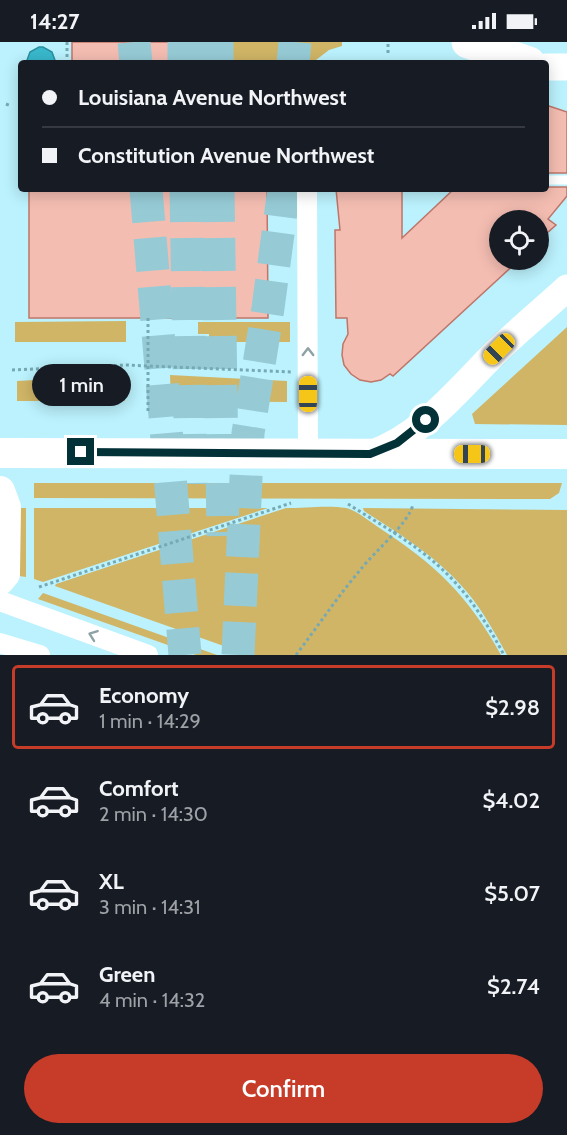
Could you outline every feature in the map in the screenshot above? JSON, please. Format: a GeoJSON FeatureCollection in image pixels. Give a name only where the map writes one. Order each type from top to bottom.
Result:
{"type":"FeatureCollection","features":[{"type":"Feature","properties":{"kind":"highway"},"geometry":{"type":"LineString","coordinates":[[468,42],[520,60]]}},
{"type":"Feature","properties":{"kind":"main road"},"geometry":{"type":"LineString","coordinates":[[549,67],[567,67]]}},
{"type":"Feature","properties":{"kind":"main road"},"geometry":{"type":"LineString","coordinates":[[370,454],[397,443],[416,429],[499,349],[567,288]]}},
{"type":"Feature","properties":{"kind":"main road"},"geometry":{"type":"LineString","coordinates":[[0,453],[567,454]]}},
{"type":"Feature","properties":{"kind":"main road"},"geometry":{"type":"LineString","coordinates":[[0,491],[6,507],[5,574],[0,580]]}},
{"type":"Feature","properties":{"kind":"street"},"geometry":{"type":"LineString","coordinates":[[307,192],[308,453]]}},
{"type":"Feature","properties":{"kind":"street"},"geometry":{"type":"LineString","coordinates":[[0,601],[148,655]]}},
{"type":"Feature","properties":{"kind":"street"},"geometry":{"type":"LineString","coordinates":[[0,643],[40,655]]}},
{"type":"Feature","properties":{"kind":"lane"},"geometry":{"type":"LineString","coordinates":[[549,180],[567,180]]}},
{"type":"Feature","properties":{"kind":"path"},"geometry":{"type":"LineString","coordinates":[[67,42],[67,60]]}},
{"type":"Feature","properties":{"kind":"path"},"geometry":{"type":"LineString","coordinates":[[388,42],[388,53]]}},
{"type":"Feature","properties":{"kind":"path"},"geometry":{"type":"LineString","coordinates":[[6,104],[11,106]]}},
{"type":"Feature","properties":{"kind":"path"},"geometry":{"type":"LineString","coordinates":[[148,318],[148,411]]}},
{"type":"Feature","properties":{"kind":"path"},"geometry":{"type":"LineString","coordinates":[[12,370],[148,366],[294,372]]}},
{"type":"Feature","properties":{"kind":"path"},"geometry":{"type":"LineString","coordinates":[[39,587],[291,503]]}},
{"type":"Feature","properties":{"kind":"path"},"geometry":{"type":"LineString","coordinates":[[348,504],[445,572],[473,605],[504,655]]}},
{"type":"Feature","properties":{"kind":"path"},"geometry":{"type":"LineString","coordinates":[[296,655],[361,569],[392,533],[405,522],[413,504]]}},
{"type":"Feature","properties":{"kind":"shaded area"},"geometry":{"type":"Polygon","coordinates":[[[225,42],[342,42],[342,46],[329,50],[316,60],[225,60],[225,42]]]}},
{"type":"Feature","properties":{"kind":"shaded area"},"geometry":{"type":"Polygon","coordinates":[[[126,321],[126,342],[15,342],[15,322],[126,321]]]}},
{"type":"Feature","properties":{"kind":"shaded area"},"geometry":{"type":"Polygon","coordinates":[[[198,322],[290,322],[290,342],[209,342],[209,334],[198,334],[198,322]]]}},
{"type":"Feature","properties":{"kind":"shaded area"},"geometry":{"type":"Polygon","coordinates":[[[567,327],[567,425],[475,424],[472,414],[567,327]]]}},
{"type":"Feature","properties":{"kind":"shaded area"},"geometry":{"type":"Polygon","coordinates":[[[125,375],[125,401],[17,401],[17,381],[125,375]]]}},
{"type":"Feature","properties":{"kind":"shaded area"},"geometry":{"type":"Polygon","coordinates":[[[170,375],[287,381],[287,402],[171,401],[170,375]]]}},
{"type":"Feature","properties":{"kind":"shaded area"},"geometry":{"type":"Polygon","coordinates":[[[34,483],[562,483],[559,493],[550,499],[34,498],[34,483]]]}},
{"type":"Feature","properties":{"kind":"shaded area"},"geometry":{"type":"Polygon","coordinates":[[[339,507],[350,509],[362,516],[417,554],[448,582],[476,615],[501,655],[249,655],[55,586],[286,508],[339,507]]]}},
{"type":"Feature","properties":{"kind":"shaded area"},"geometry":{"type":"Polygon","coordinates":[[[20,508],[26,508],[26,577],[19,576],[20,508]]]}},
{"type":"Feature","properties":{"kind":"shaded area"},"geometry":{"type":"Polygon","coordinates":[[[34,508],[268,508],[43,582],[34,579],[34,508]]]}},
{"type":"Feature","properties":{"kind":"shaded area"},"geometry":{"type":"Polygon","coordinates":[[[363,508],[567,510],[567,655],[507,655],[478,607],[456,580],[432,558],[364,511],[363,508]]]}},
{"type":"Feature","properties":{"kind":"shaded area"},"geometry":{"type":"Polygon","coordinates":[[[43,593],[217,655],[196,655],[38,599],[43,593]]]}},
{"type":"Feature","properties":{"kind":"water"},"geometry":{"type":"Polygon","coordinates":[[[43,47],[52,52],[55,60],[27,60],[30,52],[43,47]]]}},
{"type":"Feature","properties":{"kind":"building"},"geometry":{"type":"Polygon","coordinates":[[[72,42],[225,42],[225,60],[72,60],[72,42]]]}},
{"type":"Feature","properties":{"kind":"building"},"geometry":{"type":"Polygon","coordinates":[[[549,106],[567,112],[567,173],[549,173],[549,106]]]}},
{"type":"Feature","properties":{"kind":"building"},"geometry":{"type":"Polygon","coordinates":[[[549,187],[567,187],[567,196],[549,218],[549,210],[489,210],[489,270],[508,270],[393,376],[390,374],[381,380],[371,382],[360,380],[344,365],[342,355],[343,344],[348,334],[347,318],[336,318],[335,230],[340,230],[336,192],[402,192],[402,238],[451,192],[549,192],[549,187]]]}},
{"type":"Feature","properties":{"kind":"building"},"geometry":{"type":"Polygon","coordinates":[[[29,192],[267,192],[268,318],[29,318],[29,192]]]}},
{"type":"Feature","properties":{"kind":"building"},"geometry":{"type":"Polygon","coordinates":[[[549,220],[556,225],[549,231],[549,220]]]}},
{"type":"Feature","properties":{"kind":"tunnel"},"geometry":{"type":"LineString","coordinates":[[134,42],[136,60]]}},
{"type":"Feature","properties":{"kind":"tunnel"},"geometry":{"type":"LineString","coordinates":[[184,42],[184,60]]}},
{"type":"Feature","properties":{"kind":"tunnel"},"geometry":{"type":"LineString","coordinates":[[217,42],[217,60]]}},
{"type":"Feature","properties":{"kind":"tunnel"},"geometry":{"type":"LineString","coordinates":[[293,60],[295,42]]}},
{"type":"Feature","properties":{"kind":"tunnel"},"geometry":{"type":"LineString","coordinates":[[146,192],[185,655]]}},
{"type":"Feature","properties":{"kind":"tunnel"},"geometry":{"type":"LineString","coordinates":[[186,192],[191,484]]}},
{"type":"Feature","properties":{"kind":"tunnel"},"geometry":{"type":"LineString","coordinates":[[218,192],[223,536]]}},
{"type":"Feature","properties":{"kind":"tunnel"},"geometry":{"type":"LineString","coordinates":[[238,655],[248,433],[284,192]]}},
{"type":"Feature","properties":{"kind":"route"},"geometry":{"type":"LineString","coordinates":[[81,452],[370,454],[397,443],[426,420]]}}]}
